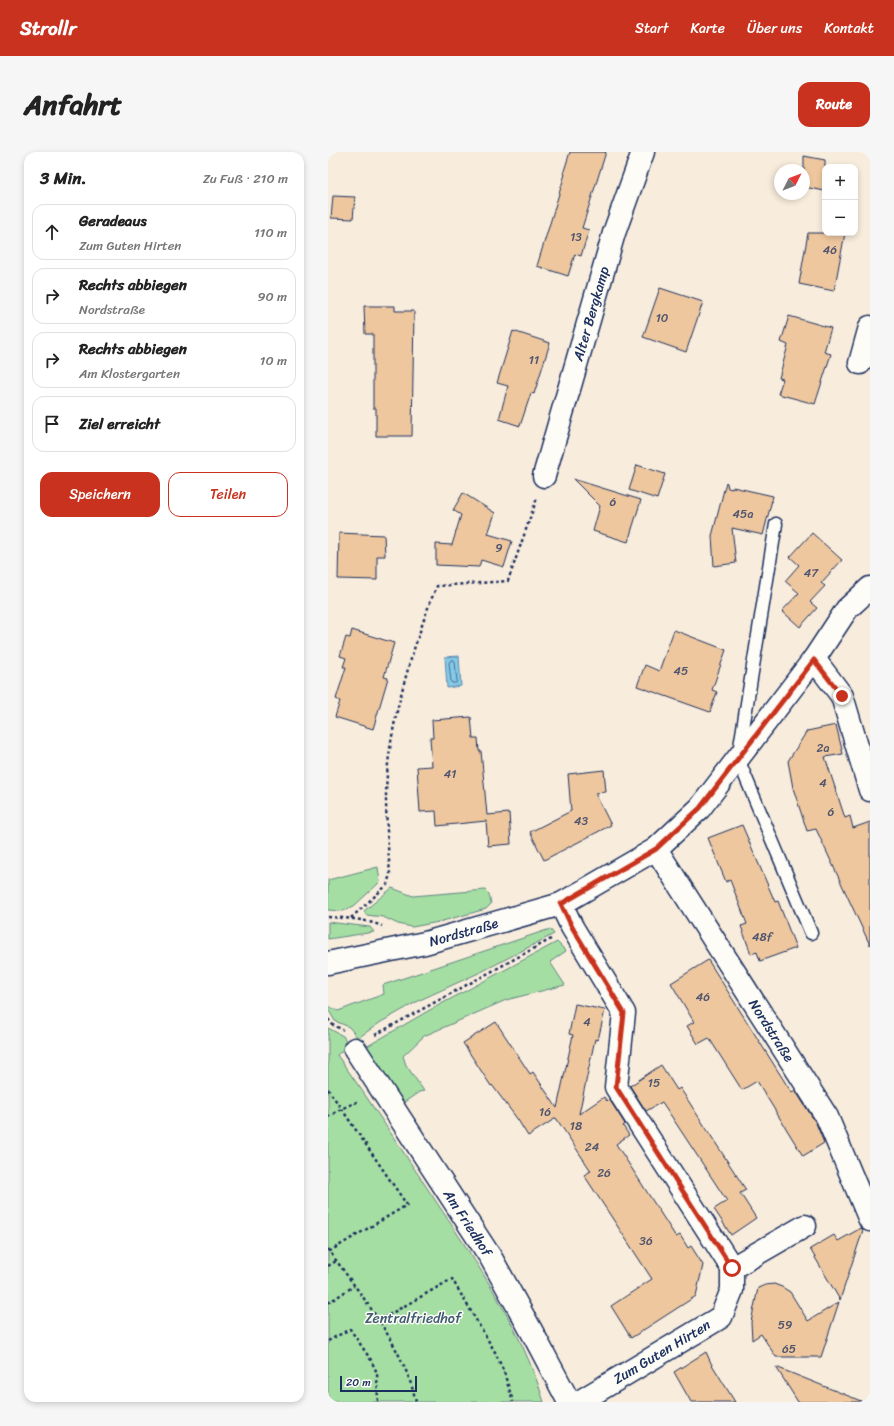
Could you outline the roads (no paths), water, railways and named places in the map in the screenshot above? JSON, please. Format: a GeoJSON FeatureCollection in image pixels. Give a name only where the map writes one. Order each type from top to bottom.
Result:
{"type":"FeatureCollection","features":[{"type":"Feature","properties":{"kind":"street","name":"Alter Bergkamp"},"geometry":{"type":"LineString","coordinates":[[544,476],[614,234],[643,152]]}},
{"type":"Feature","properties":{"kind":"street"},"geometry":{"type":"LineString","coordinates":[[860,363],[870,327]]}},
{"type":"Feature","properties":{"kind":"street","name":"Nordstraße"},"geometry":{"type":"LineString","coordinates":[[328,963],[425,943],[561,904],[656,849],[700,808],[814,660],[847,610],[870,588]]}},
{"type":"Feature","properties":{"kind":"street"},"geometry":{"type":"LineString","coordinates":[[814,660],[842,696],[870,790]]}},
{"type":"Feature","properties":{"kind":"street","name":"Nordstraße"},"geometry":{"type":"LineString","coordinates":[[656,849],[828,1117],[870,1220]]}},
{"type":"Feature","properties":{"kind":"street"},"geometry":{"type":"LineString","coordinates":[[561,904],[572,927],[624,1013],[616,1087],[732,1268],[805,1226]]}},
{"type":"Feature","properties":{"kind":"street","name":"Am Friedhof"},"geometry":{"type":"LineString","coordinates":[[355,1049],[491,1258],[569,1402]]}},
{"type":"Feature","properties":{"kind":"street","name":"Zum Guten Hirten"},"geometry":{"type":"LineString","coordinates":[[579,1402],[721,1317],[732,1290],[732,1268]]}},
{"type":"Feature","properties":{"kind":"lane"},"geometry":{"type":"LineString","coordinates":[[776,524],[738,759],[811,933]]}},
{"type":"Feature","properties":{"kind":"water"},"geometry":{"type":"Polygon","coordinates":[[[459,656],[461,686],[447,688],[445,657],[459,656]]]}},
{"type":"Feature","properties":{"kind":"park label","name":"Zentralfriedhof"},"geometry":{"type":"Point","coordinates":[413,1318]}}]}
